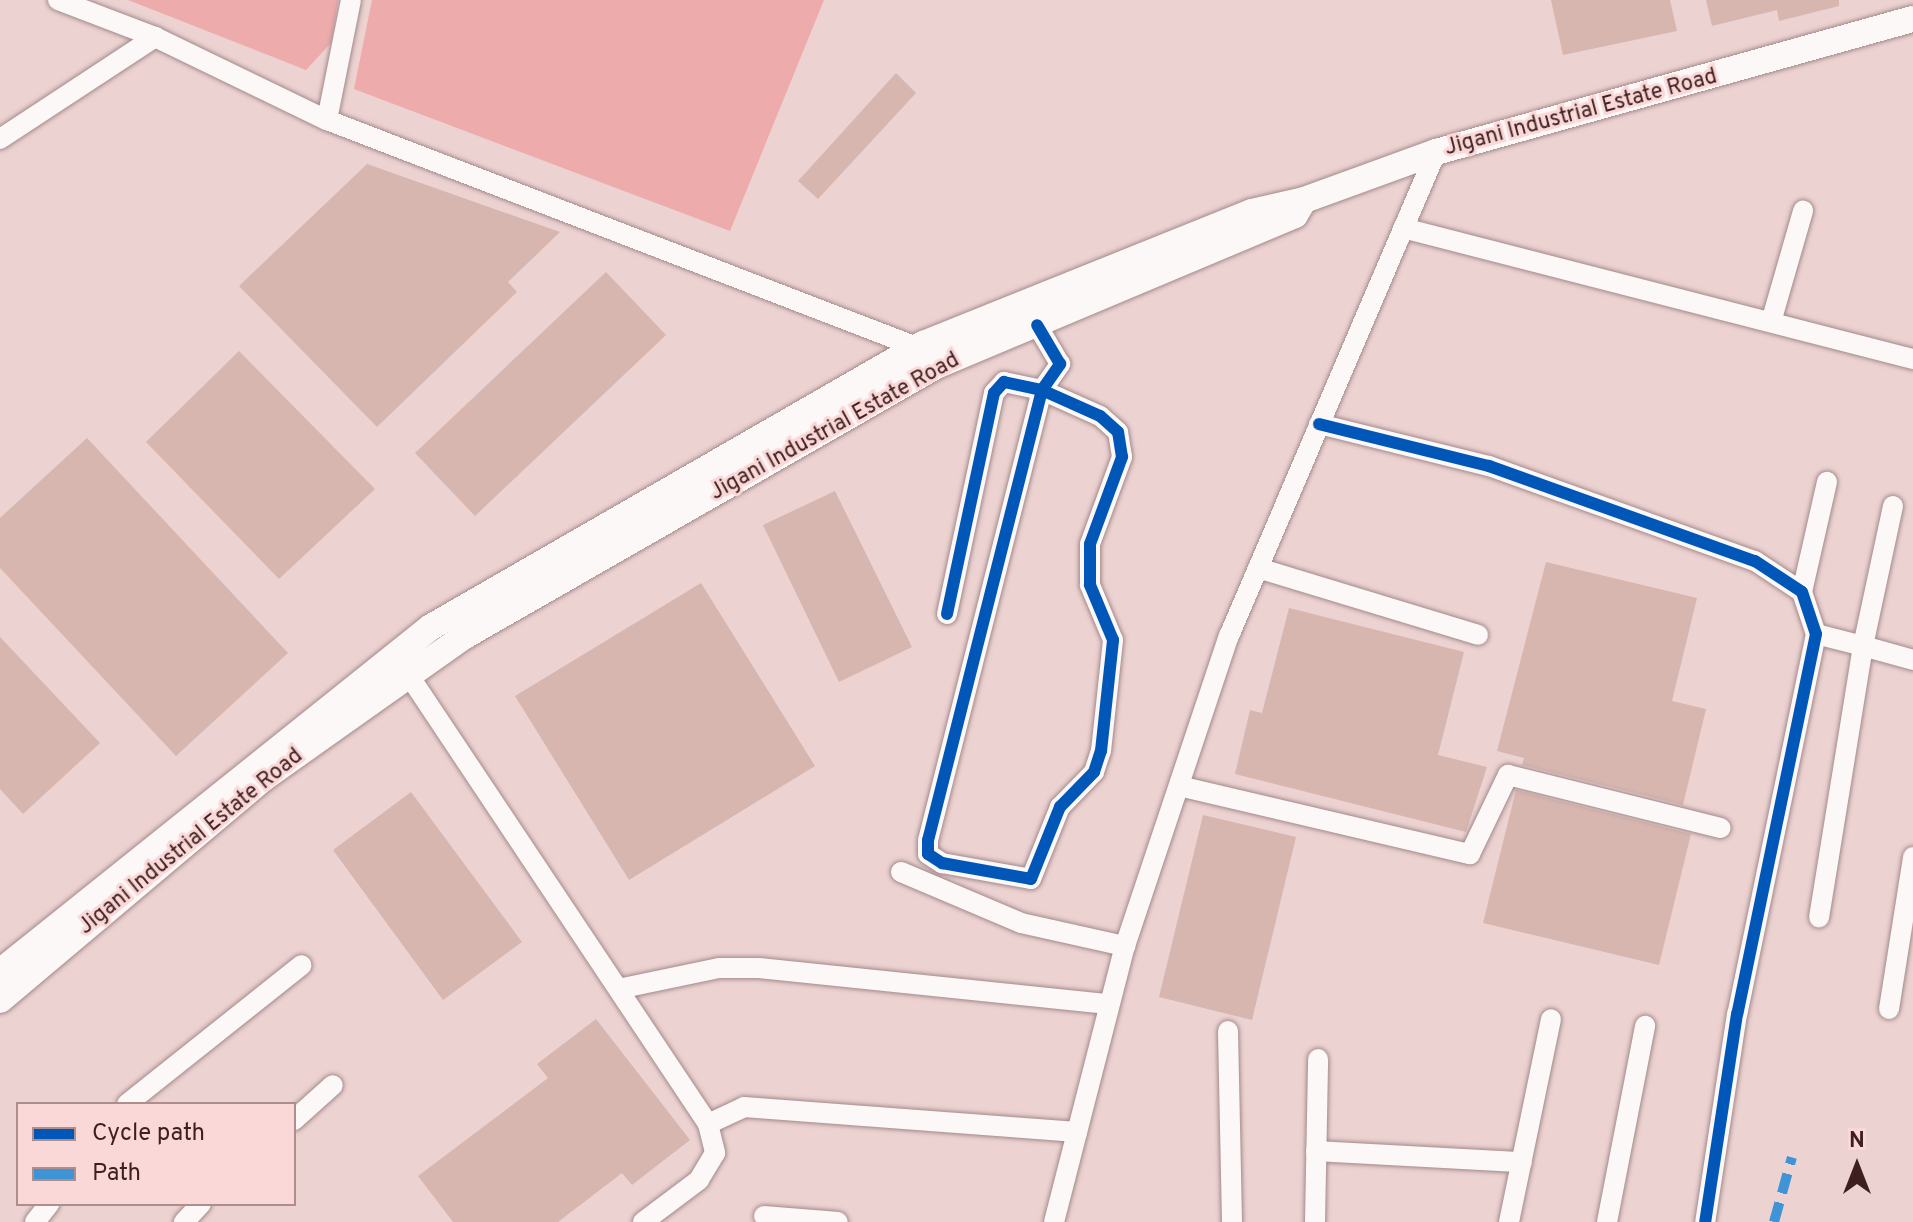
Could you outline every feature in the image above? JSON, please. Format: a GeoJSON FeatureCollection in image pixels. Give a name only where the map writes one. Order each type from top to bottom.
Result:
{"type":"FeatureCollection","features":[{"type":"Feature","properties":{"kind":"main road","name":"Jigani Industrial Estate Road"},"geometry":{"type":"LineString","coordinates":[[0,972],[431,627],[930,355],[1252,212],[1304,200],[1436,152],[1913,19]]}},
{"type":"Feature","properties":{"kind":"main road","name":"Jigani Industrial Estate Road"},"geometry":{"type":"LineString","coordinates":[[0,1000],[264,778],[463,637],[930,355],[1037,325],[1295,215],[1304,200]]}},
{"type":"Feature","properties":{"kind":"street"},"geometry":{"type":"LineString","coordinates":[[58,0],[155,37],[327,120],[930,355]]}},
{"type":"Feature","properties":{"kind":"street"},"geometry":{"type":"LineString","coordinates":[[327,120],[351,0]]}},
{"type":"Feature","properties":{"kind":"street"},"geometry":{"type":"LineString","coordinates":[[0,139],[155,37]]}},
{"type":"Feature","properties":{"kind":"street"},"geometry":{"type":"LineString","coordinates":[[1054,1222],[1108,1004],[1179,786],[1258,568],[1436,152]]}},
{"type":"Feature","properties":{"kind":"street"},"geometry":{"type":"LineString","coordinates":[[1771,322],[1803,211]]}},
{"type":"Feature","properties":{"kind":"street"},"geometry":{"type":"LineString","coordinates":[[1403,228],[1913,359]]}},
{"type":"Feature","properties":{"kind":"street"},"geometry":{"type":"LineString","coordinates":[[947,614],[994,393],[1004,382],[1042,390],[1118,432],[1122,457],[1090,544],[1090,585],[1113,640],[1094,772],[1060,807],[1031,879],[1009,879],[942,863],[928,854],[928,840],[1042,390],[1060,364],[1037,325]]}},
{"type":"Feature","properties":{"kind":"street"},"geometry":{"type":"LineString","coordinates":[[1319,424],[1489,466],[1755,561],[1802,592]]}},
{"type":"Feature","properties":{"kind":"street"},"geometry":{"type":"LineString","coordinates":[[1705,1222],[1737,1014],[1816,634],[1802,592],[1827,482]]}},
{"type":"Feature","properties":{"kind":"street"},"geometry":{"type":"LineString","coordinates":[[1819,917],[1863,646],[1893,506]]}},
{"type":"Feature","properties":{"kind":"street"},"geometry":{"type":"LineString","coordinates":[[1258,568],[1478,635]]}},
{"type":"Feature","properties":{"kind":"street"},"geometry":{"type":"LineString","coordinates":[[1816,634],[1913,660]]}},
{"type":"Feature","properties":{"kind":"street"},"geometry":{"type":"LineString","coordinates":[[410,677],[623,988],[708,1124],[715,1153],[699,1180],[643,1222]]}},
{"type":"Feature","properties":{"kind":"street"},"geometry":{"type":"LineString","coordinates":[[1179,786],[1470,854],[1508,775],[1720,828]]}},
{"type":"Feature","properties":{"kind":"street"},"geometry":{"type":"LineString","coordinates":[[1889,1009],[1913,857]]}},
{"type":"Feature","properties":{"kind":"street"},"geometry":{"type":"LineString","coordinates":[[901,872],[1021,923],[1125,946]]}},
{"type":"Feature","properties":{"kind":"street"},"geometry":{"type":"LineString","coordinates":[[130,1102],[302,965]]}},
{"type":"Feature","properties":{"kind":"street"},"geometry":{"type":"LineString","coordinates":[[623,988],[719,968],[759,968],[1108,1004]]}},
{"type":"Feature","properties":{"kind":"street"},"geometry":{"type":"LineString","coordinates":[[1509,1222],[1551,1019]]}},
{"type":"Feature","properties":{"kind":"street"},"geometry":{"type":"LineString","coordinates":[[1607,1222],[1645,1026]]}},
{"type":"Feature","properties":{"kind":"street"},"geometry":{"type":"LineString","coordinates":[[1228,1031],[1232,1222]]}},
{"type":"Feature","properties":{"kind":"street"},"geometry":{"type":"LineString","coordinates":[[1315,1222],[1318,1059]]}},
{"type":"Feature","properties":{"kind":"street"},"geometry":{"type":"LineString","coordinates":[[296,1118],[333,1085]]}},
{"type":"Feature","properties":{"kind":"street"},"geometry":{"type":"LineString","coordinates":[[708,1124],[744,1107],[1077,1132]]}},
{"type":"Feature","properties":{"kind":"street"},"geometry":{"type":"LineString","coordinates":[[1316,1151],[1522,1162]]}},
{"type":"Feature","properties":{"kind":"street"},"geometry":{"type":"LineString","coordinates":[[35,1222],[47,1206]]}},
{"type":"Feature","properties":{"kind":"street"},"geometry":{"type":"LineString","coordinates":[[184,1222],[199,1206]]}},
{"type":"Feature","properties":{"kind":"street"},"geometry":{"type":"LineString","coordinates":[[764,1216],[838,1222]]}},
{"type":"Feature","properties":{"kind":"shaded area"},"geometry":{"type":"Polygon","coordinates":[[[128,0],[338,0],[331,43],[306,70],[128,0]]]}},
{"type":"Feature","properties":{"kind":"shaded area"},"geometry":{"type":"Polygon","coordinates":[[[372,0],[824,0],[730,231],[354,89],[372,0]]]}},
{"type":"Feature","properties":{"kind":"building"},"geometry":{"type":"Polygon","coordinates":[[[1551,0],[1670,0],[1677,31],[1563,55],[1551,0]]]}},
{"type":"Feature","properties":{"kind":"building"},"geometry":{"type":"Polygon","coordinates":[[[1706,0],[1839,0],[1839,6],[1779,21],[1777,10],[1712,26],[1706,0]]]}},
{"type":"Feature","properties":{"kind":"building"},"geometry":{"type":"Polygon","coordinates":[[[896,73],[916,93],[818,199],[798,181],[896,73]]]}},
{"type":"Feature","properties":{"kind":"building"},"geometry":{"type":"Polygon","coordinates":[[[367,164],[560,232],[508,282],[517,292],[377,427],[239,286],[367,164]]]}},
{"type":"Feature","properties":{"kind":"building"},"geometry":{"type":"Polygon","coordinates":[[[606,272],[666,335],[475,516],[415,453],[606,272]]]}},
{"type":"Feature","properties":{"kind":"building"},"geometry":{"type":"Polygon","coordinates":[[[239,351],[375,489],[279,579],[146,442],[239,351]]]}},
{"type":"Feature","properties":{"kind":"building"},"geometry":{"type":"Polygon","coordinates":[[[87,438],[288,653],[176,756],[0,568],[0,518],[87,438]]]}},
{"type":"Feature","properties":{"kind":"building"},"geometry":{"type":"Polygon","coordinates":[[[835,491],[912,647],[839,682],[763,525],[835,491]]]}},
{"type":"Feature","properties":{"kind":"building"},"geometry":{"type":"Polygon","coordinates":[[[1546,562],[1697,598],[1672,701],[1706,709],[1683,805],[1522,765],[1524,758],[1497,751],[1546,562]]]}},
{"type":"Feature","properties":{"kind":"building"},"geometry":{"type":"Polygon","coordinates":[[[701,583],[815,766],[629,880],[515,696],[701,583]]]}},
{"type":"Feature","properties":{"kind":"building"},"geometry":{"type":"Polygon","coordinates":[[[1289,608],[1464,652],[1438,755],[1487,767],[1466,832],[1235,774],[1250,710],[1262,713],[1289,608]]]}},
{"type":"Feature","properties":{"kind":"building"},"geometry":{"type":"Polygon","coordinates":[[[0,637],[100,743],[23,814],[0,789],[0,637]]]}},
{"type":"Feature","properties":{"kind":"building"},"geometry":{"type":"Polygon","coordinates":[[[1516,790],[1691,834],[1659,965],[1483,923],[1516,790]]]}},
{"type":"Feature","properties":{"kind":"building"},"geometry":{"type":"Polygon","coordinates":[[[411,792],[522,942],[443,1000],[333,850],[411,792]]]}},
{"type":"Feature","properties":{"kind":"building"},"geometry":{"type":"Polygon","coordinates":[[[1203,815],[1296,837],[1252,1020],[1159,997],[1203,815]]]}},
{"type":"Feature","properties":{"kind":"building"},"geometry":{"type":"Polygon","coordinates":[[[596,1019],[690,1140],[632,1185],[622,1173],[558,1222],[453,1222],[418,1176],[548,1078],[537,1064],[596,1019]]]}},
{"type":"Feature","properties":{"kind":"marked path"},"geometry":{"type":"LineString","coordinates":[[1774,1222],[1792,1157]]}},
{"type":"Feature","properties":{"kind":"cycle path"},"geometry":{"type":"LineString","coordinates":[[947,614],[994,393],[1004,382],[1042,390],[928,840],[928,854],[942,863],[1031,879],[1060,807],[1094,772],[1101,751],[1113,640],[1090,585],[1090,544],[1122,457],[1118,432],[1100,416],[1042,390],[1060,364],[1037,325]]}},
{"type":"Feature","properties":{"kind":"cycle path"},"geometry":{"type":"LineString","coordinates":[[1319,424],[1489,466],[1755,561],[1802,592],[1816,634],[1737,1014],[1705,1222]]}}]}
